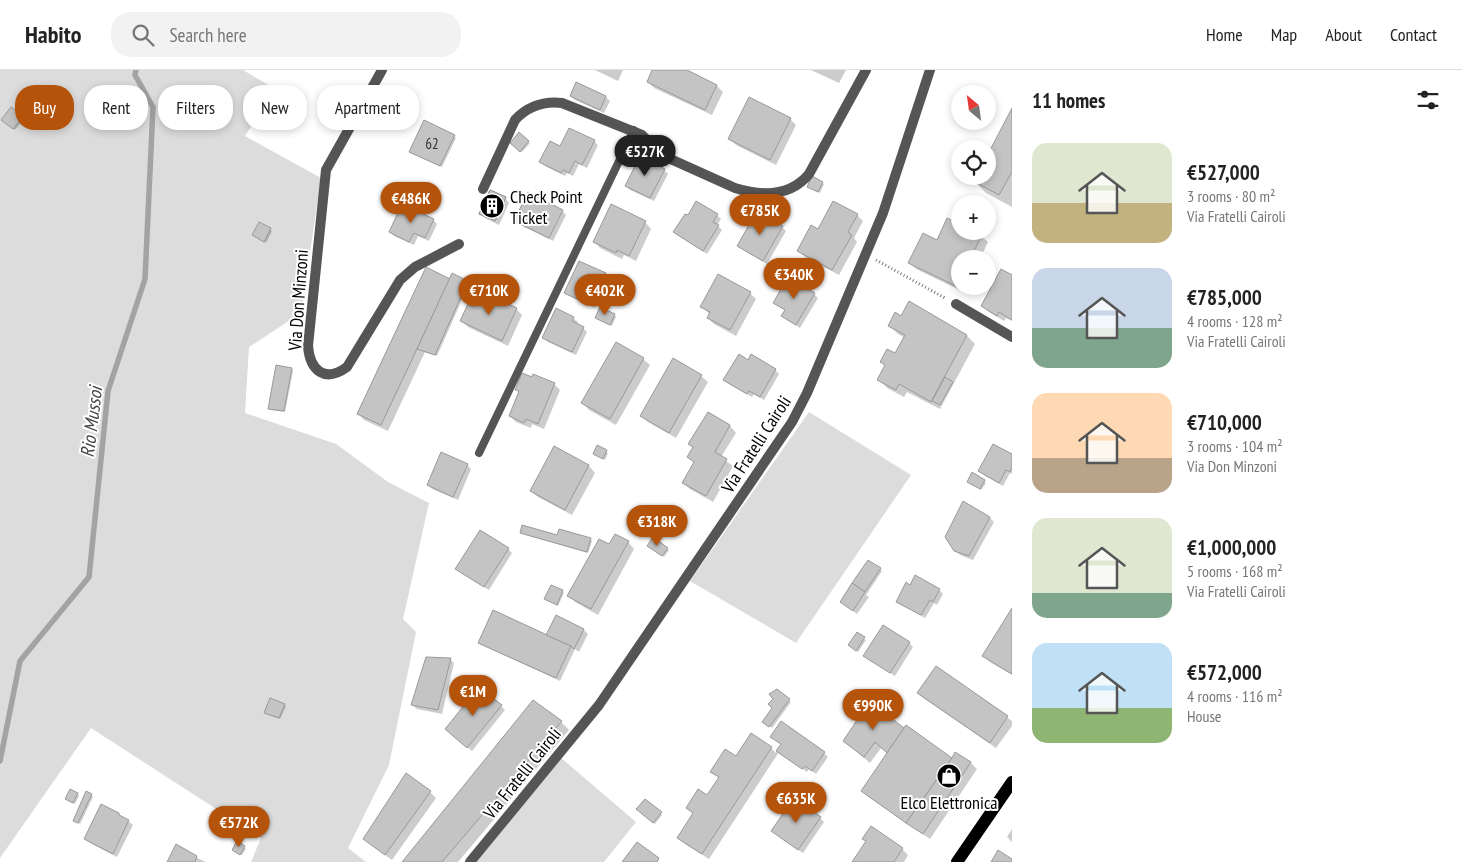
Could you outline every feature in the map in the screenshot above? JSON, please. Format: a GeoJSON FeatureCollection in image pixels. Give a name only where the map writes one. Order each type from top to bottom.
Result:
{"type":"FeatureCollection","features":[{"type":"Feature","properties":{"kind":"main road"},"geometry":{"type":"LineString","coordinates":[[957,862],[1012,782]]}},
{"type":"Feature","properties":{"kind":"street","name":"Via Don Minzoni"},"geometry":{"type":"LineString","coordinates":[[382,70],[326,170],[308,346],[309,356],[317,371],[325,374],[341,372],[347,366],[400,280],[415,266],[459,244]]}},
{"type":"Feature","properties":{"kind":"street"},"geometry":{"type":"LineString","coordinates":[[483,188],[512,125],[520,115],[535,105],[562,103],[634,130],[642,134],[666,157],[725,184],[746,192],[775,194],[782,192],[798,185],[809,174],[866,70]]}},
{"type":"Feature","properties":{"kind":"street","name":"Via Fratelli Cairoli"},"geometry":{"type":"LineString","coordinates":[[470,862],[599,705],[792,422],[807,393],[883,213],[930,70]]}},
{"type":"Feature","properties":{"kind":"street"},"geometry":{"type":"LineString","coordinates":[[956,304],[1012,337]]}},
{"type":"Feature","properties":{"kind":"lane"},"geometry":{"type":"LineString","coordinates":[[479,453],[634,130]]}},
{"type":"Feature","properties":{"kind":"path"},"geometry":{"type":"LineString","coordinates":[[866,254],[956,304]]}},
{"type":"Feature","properties":{"kind":"shaded area"},"geometry":{"type":"Polygon","coordinates":[[[0,70],[243,70],[268,85],[243,85],[243,130],[249,130],[245,136],[321,178],[301,313],[249,347],[245,413],[336,444],[388,482],[429,503],[403,619],[416,632],[389,765],[348,848],[366,862],[251,862],[261,838],[91,728],[0,858],[0,70]]]}},
{"type":"Feature","properties":{"kind":"shaded area"},"geometry":{"type":"Polygon","coordinates":[[[809,412],[911,475],[796,643],[690,581],[809,412]]]}},
{"type":"Feature","properties":{"kind":"shaded area"},"geometry":{"type":"Polygon","coordinates":[[[560,757],[636,822],[604,862],[470,862],[560,757]]]}},
{"type":"Feature","properties":{"kind":"building"},"geometry":{"type":"Polygon","coordinates":[[[652,70],[687,70],[717,85],[705,110],[647,82],[652,70]]]}},
{"type":"Feature","properties":{"kind":"building"},"geometry":{"type":"Polygon","coordinates":[[[576,82],[606,96],[600,110],[570,96],[576,82]]]}},
{"type":"Feature","properties":{"kind":"building"},"geometry":{"type":"Polygon","coordinates":[[[749,97],[791,118],[770,160],[728,139],[749,97]]]}},
{"type":"Feature","properties":{"kind":"building"},"geometry":{"type":"Polygon","coordinates":[[[11,107],[15,110],[15,126],[13,129],[1,120],[11,107]]]}},
{"type":"Feature","properties":{"kind":"building"},"geometry":{"type":"Polygon","coordinates":[[[1012,108],[1012,172],[999,195],[980,185],[996,185],[995,140],[1012,108]]]}},
{"type":"Feature","properties":{"kind":"building"},"geometry":{"type":"Polygon","coordinates":[[[424,120],[455,135],[440,166],[409,152],[424,120]]]}},
{"type":"Feature","properties":{"kind":"building"},"geometry":{"type":"Polygon","coordinates":[[[569,128],[595,140],[582,165],[575,161],[569,173],[563,170],[561,173],[539,162],[550,141],[560,146],[569,128]]]}},
{"type":"Feature","properties":{"kind":"building"},"geometry":{"type":"Polygon","coordinates":[[[519,132],[529,141],[520,152],[510,143],[519,132]]]}},
{"type":"Feature","properties":{"kind":"building"},"geometry":{"type":"Polygon","coordinates":[[[640,156],[665,169],[650,198],[625,186],[640,156]]]}},
{"type":"Feature","properties":{"kind":"building"},"geometry":{"type":"Polygon","coordinates":[[[812,176],[823,182],[818,192],[807,187],[812,176]]]}},
{"type":"Feature","properties":{"kind":"building","name":"Check Point Ticket"},"geometry":{"type":"Polygon","coordinates":[[[490,190],[506,197],[495,221],[479,214],[490,190]]]}},
{"type":"Feature","properties":{"kind":"building","name":"Check Point Ticket"},"geometry":{"type":"Polygon","coordinates":[[[490,190],[506,197],[495,221],[479,214],[490,190]]]}},
{"type":"Feature","properties":{"kind":"building"},"geometry":{"type":"Polygon","coordinates":[[[528,192],[563,210],[549,238],[514,221],[528,192]]]}},
{"type":"Feature","properties":{"kind":"building"},"geometry":{"type":"Polygon","coordinates":[[[696,201],[718,214],[713,222],[719,225],[703,251],[673,232],[685,214],[688,215],[696,201]]]}},
{"type":"Feature","properties":{"kind":"building"},"geometry":{"type":"Polygon","coordinates":[[[833,201],[858,214],[848,232],[852,235],[832,270],[797,251],[811,225],[818,229],[833,201]]]}},
{"type":"Feature","properties":{"kind":"building"},"geometry":{"type":"Polygon","coordinates":[[[402,204],[434,219],[425,238],[414,233],[409,242],[389,232],[402,204]]]}},
{"type":"Feature","properties":{"kind":"building"},"geometry":{"type":"Polygon","coordinates":[[[611,204],[646,221],[629,256],[617,250],[616,253],[593,242],[611,204]]]}},
{"type":"Feature","properties":{"kind":"building"},"geometry":{"type":"Polygon","coordinates":[[[757,211],[783,226],[763,261],[737,246],[757,211]]]}},
{"type":"Feature","properties":{"kind":"building"},"geometry":{"type":"Polygon","coordinates":[[[947,218],[951,220],[951,240],[980,240],[974,250],[951,250],[951,284],[908,263],[923,233],[937,240],[947,218]]]}},
{"type":"Feature","properties":{"kind":"building"},"geometry":{"type":"Polygon","coordinates":[[[259,222],[271,228],[264,242],[252,235],[259,222]]]}},
{"type":"Feature","properties":{"kind":"building"},"geometry":{"type":"Polygon","coordinates":[[[579,261],[606,273],[590,305],[564,293],[579,261]]]}},
{"type":"Feature","properties":{"kind":"building"},"geometry":{"type":"Polygon","coordinates":[[[426,267],[450,279],[381,425],[357,414],[426,267]]]}},
{"type":"Feature","properties":{"kind":"building"},"geometry":{"type":"Polygon","coordinates":[[[1001,269],[1012,275],[1012,320],[999,312],[997,316],[981,306],[987,295],[996,295],[996,278],[1001,269]]]}},
{"type":"Feature","properties":{"kind":"building"},"geometry":{"type":"Polygon","coordinates":[[[452,273],[468,281],[435,355],[417,349],[452,273]]]}},
{"type":"Feature","properties":{"kind":"building"},"geometry":{"type":"Polygon","coordinates":[[[718,274],[751,292],[730,330],[707,318],[710,312],[700,307],[718,274]]]}},
{"type":"Feature","properties":{"kind":"building"},"geometry":{"type":"Polygon","coordinates":[[[788,277],[815,293],[796,325],[781,316],[785,310],[773,303],[788,277]]]}},
{"type":"Feature","properties":{"kind":"building"},"geometry":{"type":"Polygon","coordinates":[[[480,291],[517,308],[502,341],[460,321],[468,304],[473,307],[480,291]]]}},
{"type":"Feature","properties":{"kind":"building"},"geometry":{"type":"Polygon","coordinates":[[[909,301],[967,335],[931,402],[899,384],[896,390],[877,380],[885,365],[880,362],[887,349],[895,353],[905,335],[888,326],[895,312],[901,316],[909,301]]]}},
{"type":"Feature","properties":{"kind":"building"},"geometry":{"type":"Polygon","coordinates":[[[600,307],[615,314],[610,325],[595,318],[600,307]]]}},
{"type":"Feature","properties":{"kind":"building"},"geometry":{"type":"Polygon","coordinates":[[[556,308],[574,317],[572,321],[584,327],[572,352],[542,338],[556,308]]]}},
{"type":"Feature","properties":{"kind":"building"},"geometry":{"type":"Polygon","coordinates":[[[616,342],[644,358],[610,419],[581,403],[616,342]]]}},
{"type":"Feature","properties":{"kind":"building"},"geometry":{"type":"Polygon","coordinates":[[[739,354],[748,360],[751,354],[776,369],[760,397],[749,391],[747,394],[723,380],[739,354]]]}},
{"type":"Feature","properties":{"kind":"building"},"geometry":{"type":"Polygon","coordinates":[[[673,358],[702,375],[669,433],[640,416],[673,358]]]}},
{"type":"Feature","properties":{"kind":"building"},"geometry":{"type":"Polygon","coordinates":[[[276,365],[292,368],[284,411],[268,409],[276,365]]]}},
{"type":"Feature","properties":{"kind":"building"},"geometry":{"type":"Polygon","coordinates":[[[522,373],[532,377],[533,374],[555,383],[538,424],[526,419],[524,423],[509,416],[519,391],[515,390],[522,373]]]}},
{"type":"Feature","properties":{"kind":"building"},"geometry":{"type":"Polygon","coordinates":[[[945,377],[953,382],[940,405],[932,401],[945,377]]]}},
{"type":"Feature","properties":{"kind":"building"},"geometry":{"type":"Polygon","coordinates":[[[708,412],[730,425],[715,452],[727,459],[706,496],[682,483],[694,462],[687,457],[693,447],[688,444],[708,412]]]}},
{"type":"Feature","properties":{"kind":"building"},"geometry":{"type":"Polygon","coordinates":[[[993,444],[1012,454],[1010,472],[1006,470],[999,483],[978,471],[993,444]]]}},
{"type":"Feature","properties":{"kind":"building"},"geometry":{"type":"Polygon","coordinates":[[[597,445],[607,450],[603,459],[593,454],[597,445]]]}},
{"type":"Feature","properties":{"kind":"building"},"geometry":{"type":"Polygon","coordinates":[[[554,446],[589,465],[565,510],[530,491],[554,446]]]}},
{"type":"Feature","properties":{"kind":"building"},"geometry":{"type":"Polygon","coordinates":[[[441,452],[468,464],[453,497],[427,485],[441,452]]]}},
{"type":"Feature","properties":{"kind":"building"},"geometry":{"type":"Polygon","coordinates":[[[972,472],[985,480],[980,489],[967,482],[972,472]]]}},
{"type":"Feature","properties":{"kind":"building"},"geometry":{"type":"Polygon","coordinates":[[[963,501],[990,517],[969,556],[954,551],[945,537],[963,501]]]}},
{"type":"Feature","properties":{"kind":"building"},"geometry":{"type":"Polygon","coordinates":[[[522,525],[557,535],[559,529],[591,538],[587,552],[520,533],[522,525]]]}},
{"type":"Feature","properties":{"kind":"building"},"geometry":{"type":"Polygon","coordinates":[[[480,530],[509,548],[484,587],[455,569],[480,530]]]}},
{"type":"Feature","properties":{"kind":"building"},"geometry":{"type":"Polygon","coordinates":[[[615,534],[629,541],[591,609],[567,596],[599,539],[609,544],[615,534]]]}},
{"type":"Feature","properties":{"kind":"building"},"geometry":{"type":"Polygon","coordinates":[[[653,537],[668,548],[662,556],[647,546],[653,537]]]}},
{"type":"Feature","properties":{"kind":"building"},"geometry":{"type":"Polygon","coordinates":[[[868,560],[881,568],[865,592],[852,583],[868,560]]]}},
{"type":"Feature","properties":{"kind":"building"},"geometry":{"type":"Polygon","coordinates":[[[915,575],[940,589],[933,602],[930,600],[921,615],[896,602],[906,582],[910,585],[915,575]]]}},
{"type":"Feature","properties":{"kind":"building"},"geometry":{"type":"Polygon","coordinates":[[[852,583],[865,592],[853,611],[840,602],[852,583]]]}},
{"type":"Feature","properties":{"kind":"building"},"geometry":{"type":"Polygon","coordinates":[[[551,585],[563,590],[557,605],[544,599],[551,585]]]}},
{"type":"Feature","properties":{"kind":"building"},"geometry":{"type":"Polygon","coordinates":[[[1012,608],[1012,674],[982,656],[1012,608]]]}},
{"type":"Feature","properties":{"kind":"building"},"geometry":{"type":"Polygon","coordinates":[[[493,610],[571,646],[556,678],[478,643],[493,610]]]}},
{"type":"Feature","properties":{"kind":"building"},"geometry":{"type":"Polygon","coordinates":[[[556,615],[584,629],[574,649],[546,635],[556,615]]]}},
{"type":"Feature","properties":{"kind":"building"},"geometry":{"type":"Polygon","coordinates":[[[883,625],[910,642],[890,673],[863,656],[883,625]]]}},
{"type":"Feature","properties":{"kind":"building"},"geometry":{"type":"Polygon","coordinates":[[[857,632],[865,637],[856,651],[848,645],[857,632]]]}},
{"type":"Feature","properties":{"kind":"building"},"geometry":{"type":"Polygon","coordinates":[[[426,657],[451,658],[438,710],[411,705],[426,657]]]}},
{"type":"Feature","properties":{"kind":"building"},"geometry":{"type":"Polygon","coordinates":[[[936,666],[1008,716],[990,743],[917,693],[936,666]]]}},
{"type":"Feature","properties":{"kind":"building"},"geometry":{"type":"Polygon","coordinates":[[[479,687],[502,705],[467,748],[445,729],[479,687]]]}},
{"type":"Feature","properties":{"kind":"building"},"geometry":{"type":"Polygon","coordinates":[[[777,689],[790,699],[769,727],[762,722],[772,708],[768,704],[773,699],[769,694],[777,689]]]}},
{"type":"Feature","properties":{"kind":"building"},"geometry":{"type":"Polygon","coordinates":[[[270,698],[285,704],[279,718],[264,713],[270,698]]]}},
{"type":"Feature","properties":{"kind":"building"},"geometry":{"type":"Polygon","coordinates":[[[533,700],[562,721],[442,862],[402,862],[533,700]]]}},
{"type":"Feature","properties":{"kind":"building"},"geometry":{"type":"Polygon","coordinates":[[[868,704],[904,728],[887,753],[875,742],[864,757],[843,741],[868,704]]]}},
{"type":"Feature","properties":{"kind":"building"},"geometry":{"type":"Polygon","coordinates":[[[781,721],[825,752],[812,771],[805,766],[802,769],[776,751],[781,744],[770,737],[781,721]]]}},
{"type":"Feature","properties":{"kind":"building"},"geometry":{"type":"Polygon","coordinates":[[[906,725],[952,758],[906,823],[861,791],[906,725]]]}},
{"type":"Feature","properties":{"kind":"building"},"geometry":{"type":"Polygon","coordinates":[[[751,733],[772,747],[702,854],[677,838],[693,813],[686,808],[698,789],[707,795],[719,777],[710,772],[725,749],[736,756],[751,733]]]}},
{"type":"Feature","properties":{"kind":"building"},"geometry":{"type":"Polygon","coordinates":[[[955,752],[971,762],[923,834],[906,823],[955,752]]]}},
{"type":"Feature","properties":{"kind":"building"},"geometry":{"type":"Polygon","coordinates":[[[406,773],[431,791],[385,855],[363,839],[406,773]]]}},
{"type":"Feature","properties":{"kind":"building"},"geometry":{"type":"Polygon","coordinates":[[[70,789],[78,793],[73,803],[65,799],[70,789]]]}},
{"type":"Feature","properties":{"kind":"building"},"geometry":{"type":"Polygon","coordinates":[[[86,791],[92,794],[78,823],[73,821],[86,791]]]}},
{"type":"Feature","properties":{"kind":"building"},"geometry":{"type":"Polygon","coordinates":[[[794,798],[821,817],[798,850],[771,831],[794,798]]]}},
{"type":"Feature","properties":{"kind":"building"},"geometry":{"type":"Polygon","coordinates":[[[645,799],[662,812],[653,823],[636,809],[645,799]]]}},
{"type":"Feature","properties":{"kind":"building"},"geometry":{"type":"Polygon","coordinates":[[[101,804],[129,820],[113,854],[84,839],[101,804]]]}},
{"type":"Feature","properties":{"kind":"building"},"geometry":{"type":"Polygon","coordinates":[[[871,826],[903,848],[894,862],[852,862],[866,841],[862,839],[871,826]]]}},
{"type":"Feature","properties":{"kind":"building"},"geometry":{"type":"Polygon","coordinates":[[[237,841],[245,846],[240,855],[232,850],[237,841]]]}},
{"type":"Feature","properties":{"kind":"building"},"geometry":{"type":"Polygon","coordinates":[[[637,842],[659,858],[657,862],[622,862],[637,842]]]}},
{"type":"Feature","properties":{"kind":"building"},"geometry":{"type":"Polygon","coordinates":[[[176,844],[197,856],[195,862],[167,862],[176,844]]]}},
{"type":"Feature","properties":{"kind":"building"},"geometry":{"type":"Polygon","coordinates":[[[998,850],[1012,859],[1012,862],[991,862],[998,850]]]}},
{"type":"Feature","properties":{"kind":"waterway","name":"Rio Mussoi"},"geometry":{"type":"LineString","coordinates":[[0,761],[20,661],[89,577],[108,391],[145,279],[153,107],[135,75],[136,70]]}},
{"type":"Feature","properties":{"kind":"place","name":"Check Point Ticket"},"geometry":{"type":"Point","coordinates":[492,206]}},
{"type":"Feature","properties":{"kind":"place","name":"Elco Elettronica"},"geometry":{"type":"Point","coordinates":[949,776]}}]}
